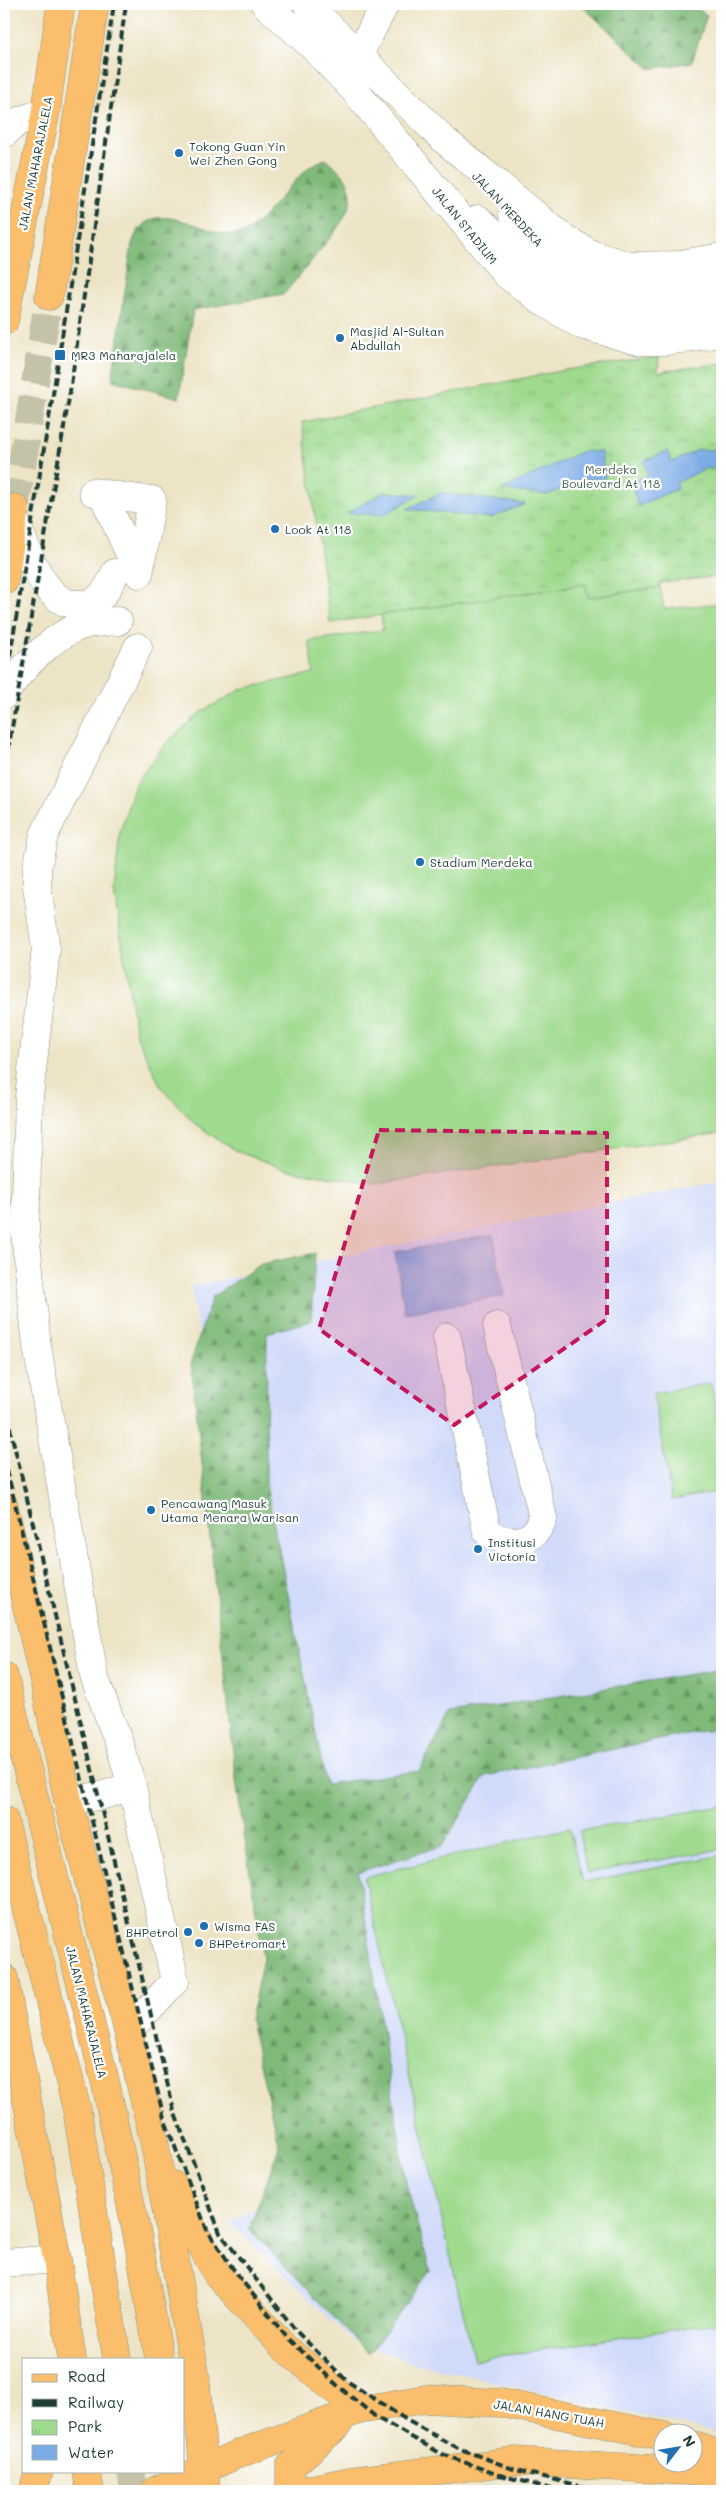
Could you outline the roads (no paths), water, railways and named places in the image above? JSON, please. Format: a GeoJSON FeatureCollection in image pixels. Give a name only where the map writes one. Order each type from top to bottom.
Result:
{"type":"FeatureCollection","features":[{"type":"Feature","properties":{"kind":"main road","name":"JALAN MAHARAJALELA"},"geometry":{"type":"LineString","coordinates":[[4,321],[10,245],[46,111],[61,4]]}},
{"type":"Feature","properties":{"kind":"main road"},"geometry":{"type":"LineString","coordinates":[[49,296],[95,4]]}},
{"type":"Feature","properties":{"kind":"main road"},"geometry":{"type":"LineString","coordinates":[[91,31],[106,4]]}},
{"type":"Feature","properties":{"kind":"main road"},"geometry":{"type":"LineString","coordinates":[[4,581],[15,513]]}},
{"type":"Feature","properties":{"kind":"main road"},"geometry":{"type":"LineString","coordinates":[[4,1506],[47,1694],[68,1801],[128,2031],[154,2140],[195,2373],[205,2479]]}},
{"type":"Feature","properties":{"kind":"main road","name":"JALAN MAHARAJALELA"},"geometry":{"type":"LineString","coordinates":[[4,1676],[106,2085],[138,2239],[158,2352]]}},
{"type":"Feature","properties":{"kind":"main road"},"geometry":{"type":"LineString","coordinates":[[4,1820],[76,2110],[117,2358]]}},
{"type":"Feature","properties":{"kind":"main road"},"geometry":{"type":"LineString","coordinates":[[4,1981],[57,2259],[68,2352]]}},
{"type":"Feature","properties":{"kind":"main road"},"geometry":{"type":"LineString","coordinates":[[154,2140],[182,2209],[217,2274],[285,2348],[359,2410],[326,2433],[290,2468],[290,2491]]}},
{"type":"Feature","properties":{"kind":"main road"},"geometry":{"type":"LineString","coordinates":[[185,2401],[195,2373]]}},
{"type":"Feature","properties":{"kind":"main road","name":"JALAN HANG TUAH"},"geometry":{"type":"LineString","coordinates":[[155,2491],[205,2479],[359,2410],[425,2399],[501,2403],[654,2434]]}},
{"type":"Feature","properties":{"kind":"main road"},"geometry":{"type":"LineString","coordinates":[[704,2449],[722,2455]]}},
{"type":"Feature","properties":{"kind":"main road"},"geometry":{"type":"LineString","coordinates":[[301,2491],[350,2481],[515,2461],[722,2474]]}},
{"type":"Feature","properties":{"kind":"main road"},"geometry":{"type":"LineString","coordinates":[[33,2491],[39,2472]]}},
{"type":"Feature","properties":{"kind":"main road"},"geometry":{"type":"LineString","coordinates":[[87,2472],[90,2491]]}},
{"type":"Feature","properties":{"kind":"street","name":"JALAN STADIUM"},"geometry":{"type":"LineString","coordinates":[[265,4],[312,46],[350,85],[416,162],[451,209],[506,274],[542,301],[581,325],[639,341],[667,341],[722,333]]}},
{"type":"Feature","properties":{"kind":"street"},"geometry":{"type":"LineString","coordinates":[[307,4],[444,140],[564,238],[593,255],[629,266],[675,265],[722,258]]}},
{"type":"Feature","properties":{"kind":"street"},"geometry":{"type":"LineString","coordinates":[[359,54],[384,4]]}},
{"type":"Feature","properties":{"kind":"street"},"geometry":{"type":"LineString","coordinates":[[4,134],[17,122],[46,111]]}},
{"type":"Feature","properties":{"kind":"street","name":"JALAN MERDEKA"},"geometry":{"type":"LineString","coordinates":[[444,140],[572,297],[608,312],[665,316],[722,308]]}},
{"type":"Feature","properties":{"kind":"street","name":"JALAN MERDEKA"},"geometry":{"type":"LineString","coordinates":[[416,162],[540,260],[586,277],[627,289],[666,291],[722,282]]}},
{"type":"Feature","properties":{"kind":"street"},"geometry":{"type":"LineString","coordinates":[[15,513],[46,587],[65,602],[87,615],[120,613]]}},
{"type":"Feature","properties":{"kind":"street"},"geometry":{"type":"LineString","coordinates":[[4,695],[36,656],[72,630],[87,615],[109,587],[115,573]]}},
{"type":"Feature","properties":{"kind":"street"},"geometry":{"type":"LineString","coordinates":[[128,2031],[175,1981],[132,1786],[120,1746],[94,1676],[36,1346],[25,1232],[28,1097],[46,949],[37,886],[37,868],[44,835],[138,647]]}},
{"type":"Feature","properties":{"kind":"street"},"geometry":{"type":"LineString","coordinates":[[447,1337],[487,1532],[500,1540],[516,1543],[529,1538],[540,1528],[543,1518],[497,1326]]}},
{"type":"Feature","properties":{"kind":"street"},"geometry":{"type":"LineString","coordinates":[[68,1801],[132,1786]]}},
{"type":"Feature","properties":{"kind":"street"},"geometry":{"type":"LineString","coordinates":[[4,2262],[57,2259]]}},
{"type":"Feature","properties":{"kind":"water"},"geometry":{"type":"Polygon","coordinates":[[[698,450],[722,450],[722,470],[707,468],[676,483],[677,489],[638,506],[631,482],[648,475],[644,461],[667,451],[672,462],[698,450]]]}},
{"type":"Feature","properties":{"kind":"water"},"geometry":{"type":"Polygon","coordinates":[[[583,451],[601,452],[605,479],[583,479],[548,495],[501,490],[583,451]]]}},
{"type":"Feature","properties":{"kind":"water"},"geometry":{"type":"Polygon","coordinates":[[[385,492],[419,495],[383,515],[347,513],[385,492]]]}},
{"type":"Feature","properties":{"kind":"water"},"geometry":{"type":"Polygon","coordinates":[[[441,493],[525,504],[491,518],[407,509],[441,493]]]}},
{"type":"Feature","properties":{"kind":"water"},"geometry":{"type":"Polygon","coordinates":[[[493,1235],[504,1296],[405,1313],[395,1252],[493,1235]]]}},
{"type":"Feature","properties":{"kind":"tunnel"},"geometry":{"type":"LineString","coordinates":[[15,508],[49,296]]}},
{"type":"Feature","properties":{"kind":"tunnel"},"geometry":{"type":"LineString","coordinates":[[131,2472],[134,2491]]}},
{"type":"Feature","properties":{"kind":"railway"},"geometry":{"type":"LineString","coordinates":[[4,692],[114,4]]}},
{"type":"Feature","properties":{"kind":"railway"},"geometry":{"type":"LineString","coordinates":[[4,774],[70,392],[126,4]]}},
{"type":"Feature","properties":{"kind":"railway"},"geometry":{"type":"LineString","coordinates":[[4,1403],[174,2111],[220,2233],[297,2332],[347,2381],[408,2421],[458,2448],[516,2470],[592,2489],[627,2491]]}},
{"type":"Feature","properties":{"kind":"railway"},"geometry":{"type":"LineString","coordinates":[[4,1458],[164,2118],[207,2230],[236,2273],[284,2334],[338,2386],[377,2418],[442,2454],[496,2474],[559,2491]]}},
{"type":"Feature","properties":{"kind":"place","name":"Tokong Guan Yin Wei Zhen Gong"},"geometry":{"type":"Point","coordinates":[179,153]}},
{"type":"Feature","properties":{"kind":"place","name":"Masjid Al-Sultan Abdullah"},"geometry":{"type":"Point","coordinates":[340,338]}},
{"type":"Feature","properties":{"kind":"place","name":"MR3 Maharajalela"},"geometry":{"type":"Point","coordinates":[60,355]}},
{"type":"Feature","properties":{"kind":"place","name":"Look At 118"},"geometry":{"type":"Point","coordinates":[275,529]}},
{"type":"Feature","properties":{"kind":"place","name":"Stadium Merdeka"},"geometry":{"type":"Point","coordinates":[420,862]}},
{"type":"Feature","properties":{"kind":"place","name":"Pencawang Masuk Utama Menara Warisan"},"geometry":{"type":"Point","coordinates":[151,1510]}},
{"type":"Feature","properties":{"kind":"place","name":"Institusi Victoria"},"geometry":{"type":"Point","coordinates":[478,1549]}},
{"type":"Feature","properties":{"kind":"place","name":"Wisma FAS"},"geometry":{"type":"Point","coordinates":[204,1926]}},
{"type":"Feature","properties":{"kind":"place","name":"BHPetrol"},"geometry":{"type":"Point","coordinates":[188,1932]}},
{"type":"Feature","properties":{"kind":"place","name":"BHPetromart"},"geometry":{"type":"Point","coordinates":[199,1943]}},
{"type":"Feature","properties":{"kind":"park label","name":"Merdeka Boulevard At 118"},"geometry":{"type":"Point","coordinates":[611,476]}}]}
